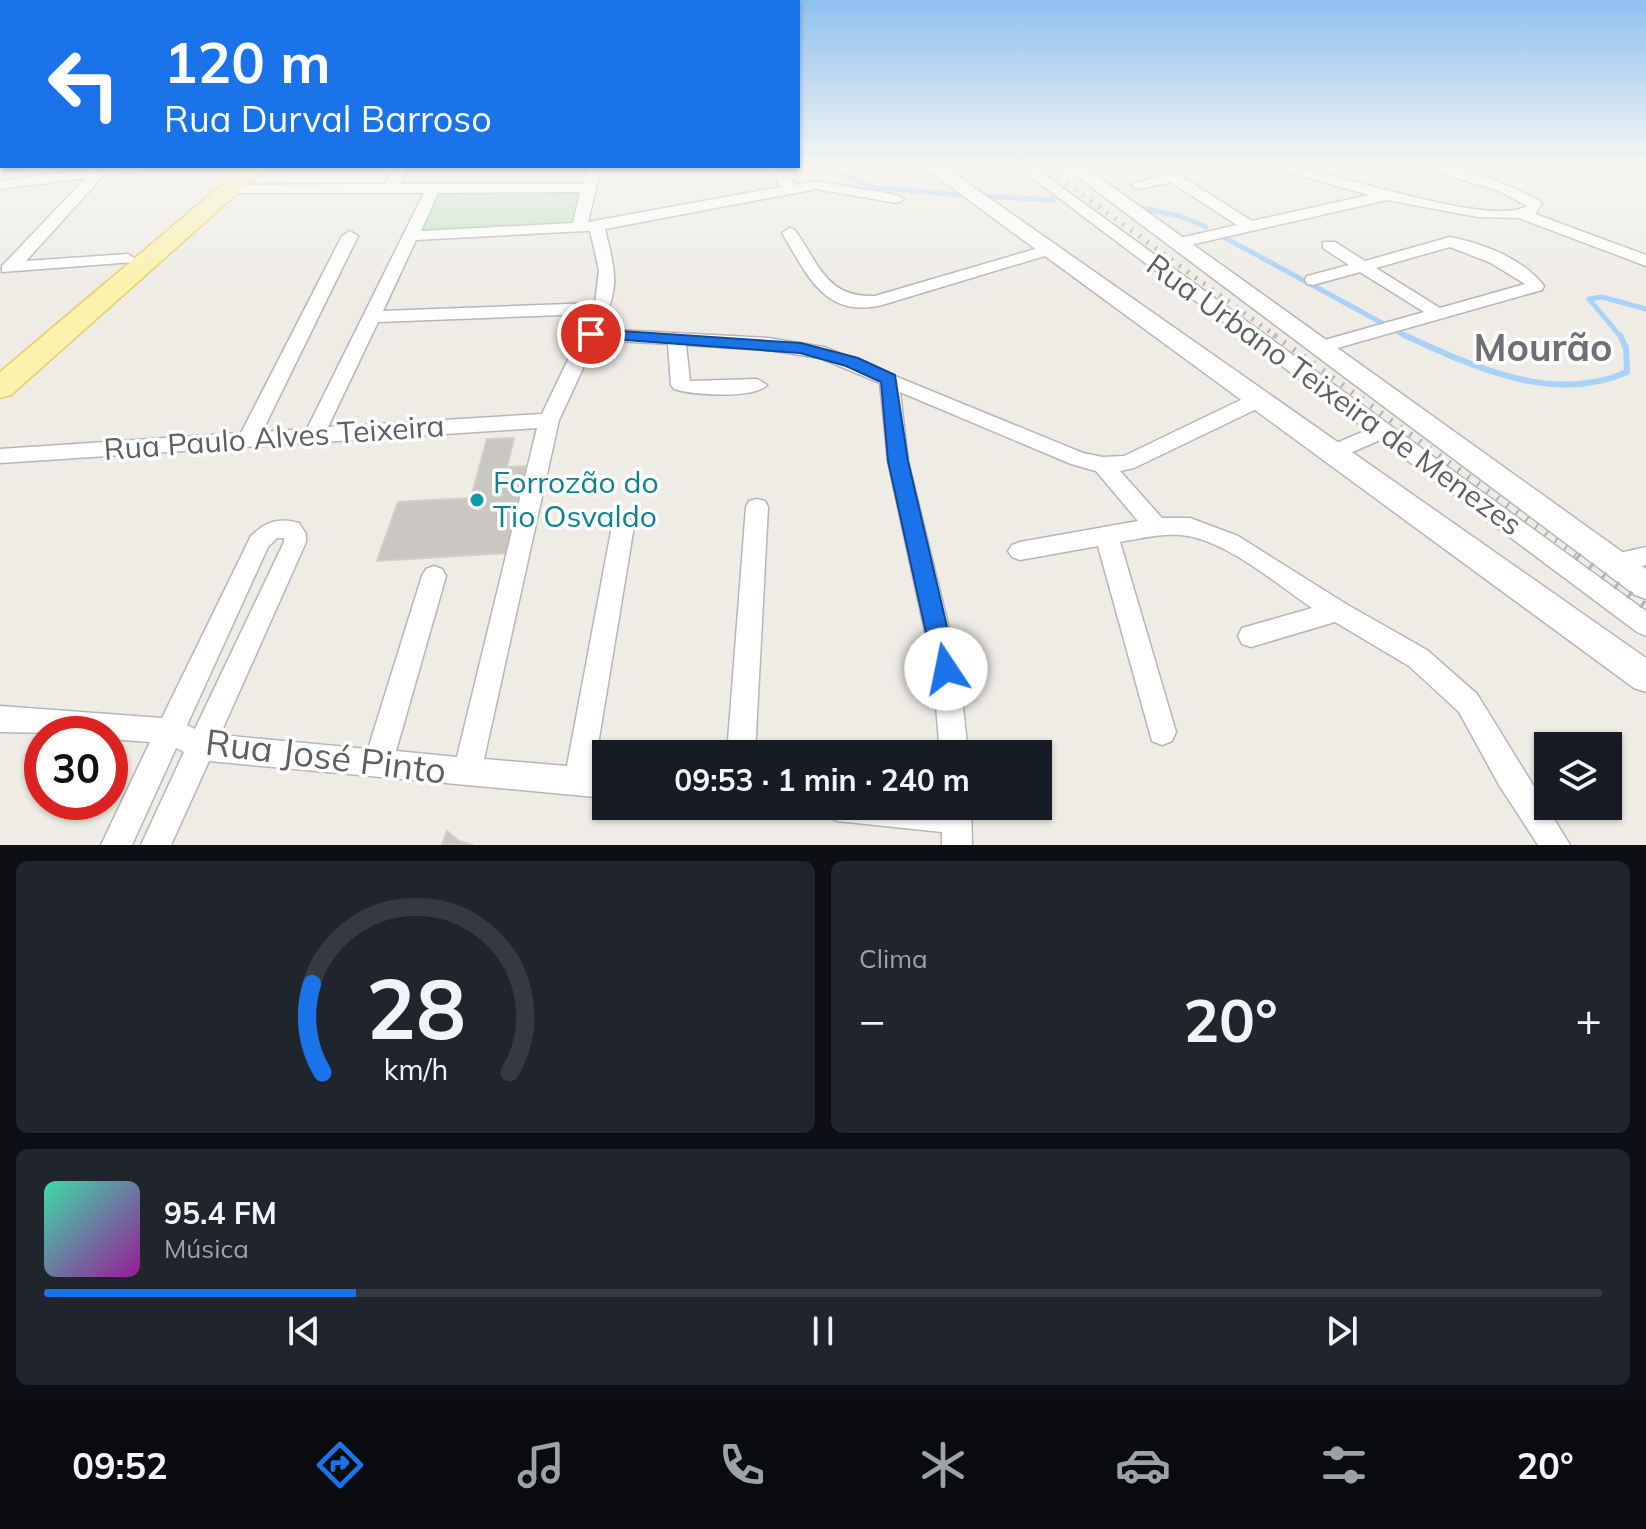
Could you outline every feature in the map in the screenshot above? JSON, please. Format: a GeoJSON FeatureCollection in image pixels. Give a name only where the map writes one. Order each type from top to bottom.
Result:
{"type":"FeatureCollection","features":[{"type":"Feature","properties":{"kind":"main road"},"geometry":{"type":"LineString","coordinates":[[0,366],[128,259],[200,204]]}},
{"type":"Feature","properties":{"kind":"main road"},"geometry":{"type":"LineString","coordinates":[[0,388],[205,204]]}},
{"type":"Feature","properties":{"kind":"street"},"geometry":{"type":"LineString","coordinates":[[6,269],[68,204]]}},
{"type":"Feature","properties":{"kind":"street"},"geometry":{"type":"LineString","coordinates":[[314,436],[425,204]]}},
{"type":"Feature","properties":{"kind":"street"},"geometry":{"type":"LineString","coordinates":[[467,772],[510,574],[549,420],[564,383],[603,308],[607,270],[588,227],[589,204]]}},
{"type":"Feature","properties":{"kind":"street"},"geometry":{"type":"LineString","coordinates":[[410,236],[588,227],[707,204]]}},
{"type":"Feature","properties":{"kind":"street"},"geometry":{"type":"LineString","coordinates":[[990,204],[1646,677]]}},
{"type":"Feature","properties":{"kind":"street","name":"Rua Urbano Teixeira de Menezes"},"geometry":{"type":"LineString","coordinates":[[1075,204],[1646,625]]}},
{"type":"Feature","properties":{"kind":"street","name":"Rua Urbano Teixeira de Menezes"},"geometry":{"type":"LineString","coordinates":[[1125,204],[1646,586]]}},
{"type":"Feature","properties":{"kind":"street"},"geometry":{"type":"LineString","coordinates":[[1215,204],[1249,226]]}},
{"type":"Feature","properties":{"kind":"street"},"geometry":{"type":"LineString","coordinates":[[1177,243],[1344,204]]}},
{"type":"Feature","properties":{"kind":"street"},"geometry":{"type":"LineString","coordinates":[[1434,204],[1478,213],[1521,214],[1646,261]]}},
{"type":"Feature","properties":{"kind":"street"},"geometry":{"type":"LineString","coordinates":[[1521,214],[1535,207],[1533,204]]}},
{"type":"Feature","properties":{"kind":"street"},"geometry":{"type":"LineString","coordinates":[[790,233],[828,291],[849,303],[876,301],[1052,249]]}},
{"type":"Feature","properties":{"kind":"street"},"geometry":{"type":"LineString","coordinates":[[247,441],[350,236]]}},
{"type":"Feature","properties":{"kind":"street"},"geometry":{"type":"LineString","coordinates":[[1313,280],[1444,243],[1458,243],[1536,284],[1533,289],[1320,347]]}},
{"type":"Feature","properties":{"kind":"street"},"geometry":{"type":"LineString","coordinates":[[1329,245],[1440,315]]}},
{"type":"Feature","properties":{"kind":"street"},"geometry":{"type":"LineString","coordinates":[[6,269],[50,262],[128,259]]}},
{"type":"Feature","properties":{"kind":"street"},"geometry":{"type":"LineString","coordinates":[[372,317],[603,308]]}},
{"type":"Feature","properties":{"kind":"street"},"geometry":{"type":"LineString","coordinates":[[591,334],[676,337],[801,348],[852,362],[1078,459],[1103,465],[1137,459],[1260,399]]}},
{"type":"Feature","properties":{"kind":"street"},"geometry":{"type":"LineString","coordinates":[[676,337],[681,385],[694,389],[757,385]]}},
{"type":"Feature","properties":{"kind":"street"},"geometry":{"type":"LineString","coordinates":[[889,379],[898,461],[946,669],[953,740]]}},
{"type":"Feature","properties":{"kind":"street","name":"Rua Paulo Alves Teixeira"},"geometry":{"type":"LineString","coordinates":[[0,456],[549,420]]}},
{"type":"Feature","properties":{"kind":"street"},"geometry":{"type":"LineString","coordinates":[[1334,452],[1382,431]]}},
{"type":"Feature","properties":{"kind":"street"},"geometry":{"type":"LineString","coordinates":[[1103,465],[1156,527]]}},
{"type":"Feature","properties":{"kind":"street"},"geometry":{"type":"LineString","coordinates":[[742,740],[757,507]]}},
{"type":"Feature","properties":{"kind":"street"},"geometry":{"type":"LineString","coordinates":[[597,740],[623,526]]}},
{"type":"Feature","properties":{"kind":"street"},"geometry":{"type":"LineString","coordinates":[[1020,551],[1156,527],[1190,527],[1210,532],[1418,658],[1468,703],[1509,775],[1555,845]]}},
{"type":"Feature","properties":{"kind":"street"},"geometry":{"type":"LineString","coordinates":[[116,845],[259,542],[271,530],[291,529],[295,542],[156,845]]}},
{"type":"Feature","properties":{"kind":"street"},"geometry":{"type":"LineString","coordinates":[[1107,536],[1162,732]]}},
{"type":"Feature","properties":{"kind":"street"},"geometry":{"type":"LineString","coordinates":[[1614,563],[1646,556]]}},
{"type":"Feature","properties":{"kind":"street"},"geometry":{"type":"LineString","coordinates":[[378,763],[434,576]]}},
{"type":"Feature","properties":{"kind":"street"},"geometry":{"type":"LineString","coordinates":[[1251,636],[1337,611]]}},
{"type":"Feature","properties":{"kind":"street","name":"Rua José Pinto"},"geometry":{"type":"LineString","coordinates":[[0,719],[171,731],[202,747],[592,783]]}},
{"type":"Feature","properties":{"kind":"street"},"geometry":{"type":"LineString","coordinates":[[936,820],[957,823]]}},
{"type":"Feature","properties":{"kind":"green space"},"geometry":{"type":"Polygon","coordinates":[[[425,204],[585,204],[579,228],[410,236],[425,204]]]}},
{"type":"Feature","properties":{"kind":"building","name":"Forrozão do Tio Osvaldo"},"geometry":{"type":"Polygon","coordinates":[[[514,438],[507,467],[526,466],[507,553],[377,561],[398,502],[471,498],[487,439],[514,438]]]}},
{"type":"Feature","properties":{"kind":"building"},"geometry":{"type":"Polygon","coordinates":[[[447,831],[459,841],[473,845],[442,845],[447,831]]]}},
{"type":"Feature","properties":{"kind":"waterway"},"geometry":{"type":"LineString","coordinates":[[1137,207],[1180,216],[1206,227]]}},
{"type":"Feature","properties":{"kind":"waterway"},"geometry":{"type":"LineString","coordinates":[[1220,235],[1382,323]]}},
{"type":"Feature","properties":{"kind":"waterway"},"geometry":{"type":"LineString","coordinates":[[1621,337],[1589,299],[1602,297],[1646,309]]}},
{"type":"Feature","properties":{"kind":"waterway"},"geometry":{"type":"LineString","coordinates":[[1398,332],[1404,335]]}},
{"type":"Feature","properties":{"kind":"waterway"},"geometry":{"type":"LineString","coordinates":[[1404,335],[1513,378],[1571,384],[1599,381],[1627,372],[1626,348],[1621,337]]}},
{"type":"Feature","properties":{"kind":"waterway"},"geometry":{"type":"LineString","coordinates":[[1404,335],[1408,337]]}},
{"type":"Feature","properties":{"kind":"railway"},"geometry":{"type":"LineString","coordinates":[[1096,204],[1277,337]]}},
{"type":"Feature","properties":{"kind":"railway"},"geometry":{"type":"LineString","coordinates":[[1274,335],[1580,558]]}},
{"type":"Feature","properties":{"kind":"railway"},"geometry":{"type":"LineString","coordinates":[[1577,556],[1646,607]]}},
{"type":"Feature","properties":{"kind":"place","name":"Forrozão do Tio Osvaldo"},"geometry":{"type":"Point","coordinates":[477,500]}},
{"type":"Feature","properties":{"kind":"district","name":"Mourão"},"geometry":{"type":"Point","coordinates":[1543,348]}},
{"type":"Feature","properties":{"kind":"route"},"geometry":{"type":"LineString","coordinates":[[591,334],[801,348],[852,362],[889,379],[898,461],[946,669]]}}]}
